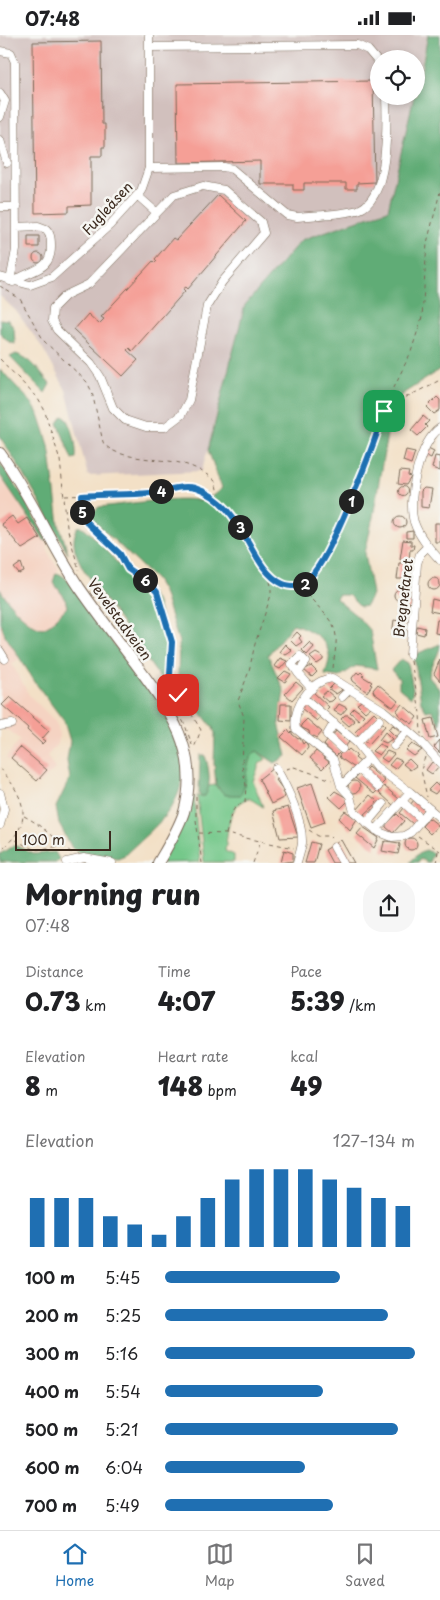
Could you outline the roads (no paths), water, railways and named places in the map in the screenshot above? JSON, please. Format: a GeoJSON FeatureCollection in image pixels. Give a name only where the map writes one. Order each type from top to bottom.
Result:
{"type":"FeatureCollection","features":[{"type":"Feature","properties":{"kind":"main road","name":"Vevelstadveien"},"geometry":{"type":"LineString","coordinates":[[0,453],[26,491],[79,586],[165,704],[178,729],[188,764],[187,793],[181,820],[158,863]]}},
{"type":"Feature","properties":{"kind":"street","name":"Fugleåsen"},"geometry":{"type":"LineString","coordinates":[[0,277],[30,285],[52,277],[110,225],[138,196],[146,182],[149,168],[149,35]]}},
{"type":"Feature","properties":{"kind":"street"},"geometry":{"type":"LineString","coordinates":[[149,47],[357,45],[370,52]]}},
{"type":"Feature","properties":{"kind":"street"},"geometry":{"type":"LineString","coordinates":[[0,51],[8,52],[14,58],[16,101],[8,163]]}},
{"type":"Feature","properties":{"kind":"street"},"geometry":{"type":"LineString","coordinates":[[0,93],[2,101],[0,117]]}},
{"type":"Feature","properties":{"kind":"street"},"geometry":{"type":"LineString","coordinates":[[2,101],[16,101]]}},
{"type":"Feature","properties":{"kind":"street"},"geometry":{"type":"LineString","coordinates":[[149,168],[232,169],[287,215],[297,217],[358,209],[374,197],[380,181],[387,131],[386,105]]}},
{"type":"Feature","properties":{"kind":"street"},"geometry":{"type":"LineString","coordinates":[[0,139],[8,163],[17,207],[15,260],[12,281]]}},
{"type":"Feature","properties":{"kind":"street"},"geometry":{"type":"LineString","coordinates":[[203,186],[215,186],[224,190],[261,222],[264,233],[222,282],[207,306],[188,400],[181,415],[165,427],[146,427],[125,420],[113,408],[100,376],[92,363],[57,330],[52,314],[53,308],[66,295],[89,284],[156,213],[174,195],[203,186]]}},
{"type":"Feature","properties":{"kind":"street"},"geometry":{"type":"LineString","coordinates":[[138,196],[156,213]]}},
{"type":"Feature","properties":{"kind":"street"},"geometry":{"type":"LineString","coordinates":[[0,207],[17,207]]}},
{"type":"Feature","properties":{"kind":"street"},"geometry":{"type":"LineString","coordinates":[[12,281],[44,266],[51,252],[51,239],[46,229],[38,226],[16,227]]}},
{"type":"Feature","properties":{"kind":"street","name":"Bregnefaret"},"geometry":{"type":"LineString","coordinates":[[440,428],[428,440],[421,453],[414,489],[414,522],[428,546],[440,560]]}},
{"type":"Feature","properties":{"kind":"street","name":"Bregnefaret"},"geometry":{"type":"LineString","coordinates":[[410,655],[417,564],[420,554],[428,546]]}},
{"type":"Feature","properties":{"kind":"street"},"geometry":{"type":"LineString","coordinates":[[0,651],[4,659]]}},
{"type":"Feature","properties":{"kind":"street"},"geometry":{"type":"LineString","coordinates":[[298,673],[312,689]]}},
{"type":"Feature","properties":{"kind":"street"},"geometry":{"type":"LineString","coordinates":[[429,807],[411,831],[400,838],[385,835],[376,830],[354,812],[350,796],[341,784],[333,759],[296,729],[296,710],[312,689],[323,681],[332,678],[371,700],[421,743],[440,763]]}},
{"type":"Feature","properties":{"kind":"street"},"geometry":{"type":"LineString","coordinates":[[342,697],[350,689]]}},
{"type":"Feature","properties":{"kind":"street"},"geometry":{"type":"LineString","coordinates":[[304,698],[357,743],[368,759],[388,777],[410,792],[440,818]]}},
{"type":"Feature","properties":{"kind":"street"},"geometry":{"type":"LineString","coordinates":[[357,743],[379,720]]}},
{"type":"Feature","properties":{"kind":"street"},"geometry":{"type":"LineString","coordinates":[[334,723],[327,735],[342,749]]}},
{"type":"Feature","properties":{"kind":"street"},"geometry":{"type":"LineString","coordinates":[[0,726],[12,724]]}},
{"type":"Feature","properties":{"kind":"street"},"geometry":{"type":"LineString","coordinates":[[394,746],[407,731]]}},
{"type":"Feature","properties":{"kind":"street"},"geometry":{"type":"LineString","coordinates":[[341,784],[368,759]]}},
{"type":"Feature","properties":{"kind":"street"},"geometry":{"type":"LineString","coordinates":[[359,769],[378,787]]}},
{"type":"Feature","properties":{"kind":"street"},"geometry":{"type":"LineString","coordinates":[[279,770],[290,793],[301,832],[301,849],[297,863]]}},
{"type":"Feature","properties":{"kind":"street"},"geometry":{"type":"LineString","coordinates":[[376,830],[403,803],[410,792]]}},
{"type":"Feature","properties":{"kind":"street"},"geometry":{"type":"LineString","coordinates":[[0,793],[4,809],[0,825]]}},
{"type":"Feature","properties":{"kind":"street"},"geometry":{"type":"LineString","coordinates":[[367,823],[383,803]]}},
{"type":"Feature","properties":{"kind":"street"},"geometry":{"type":"LineString","coordinates":[[403,803],[417,815]]}},
{"type":"Feature","properties":{"kind":"street"},"geometry":{"type":"LineString","coordinates":[[334,847],[343,863]]}},
{"type":"Feature","properties":{"kind":"street"},"geometry":{"type":"LineString","coordinates":[[67,862],[78,858],[112,863]]}}]}
